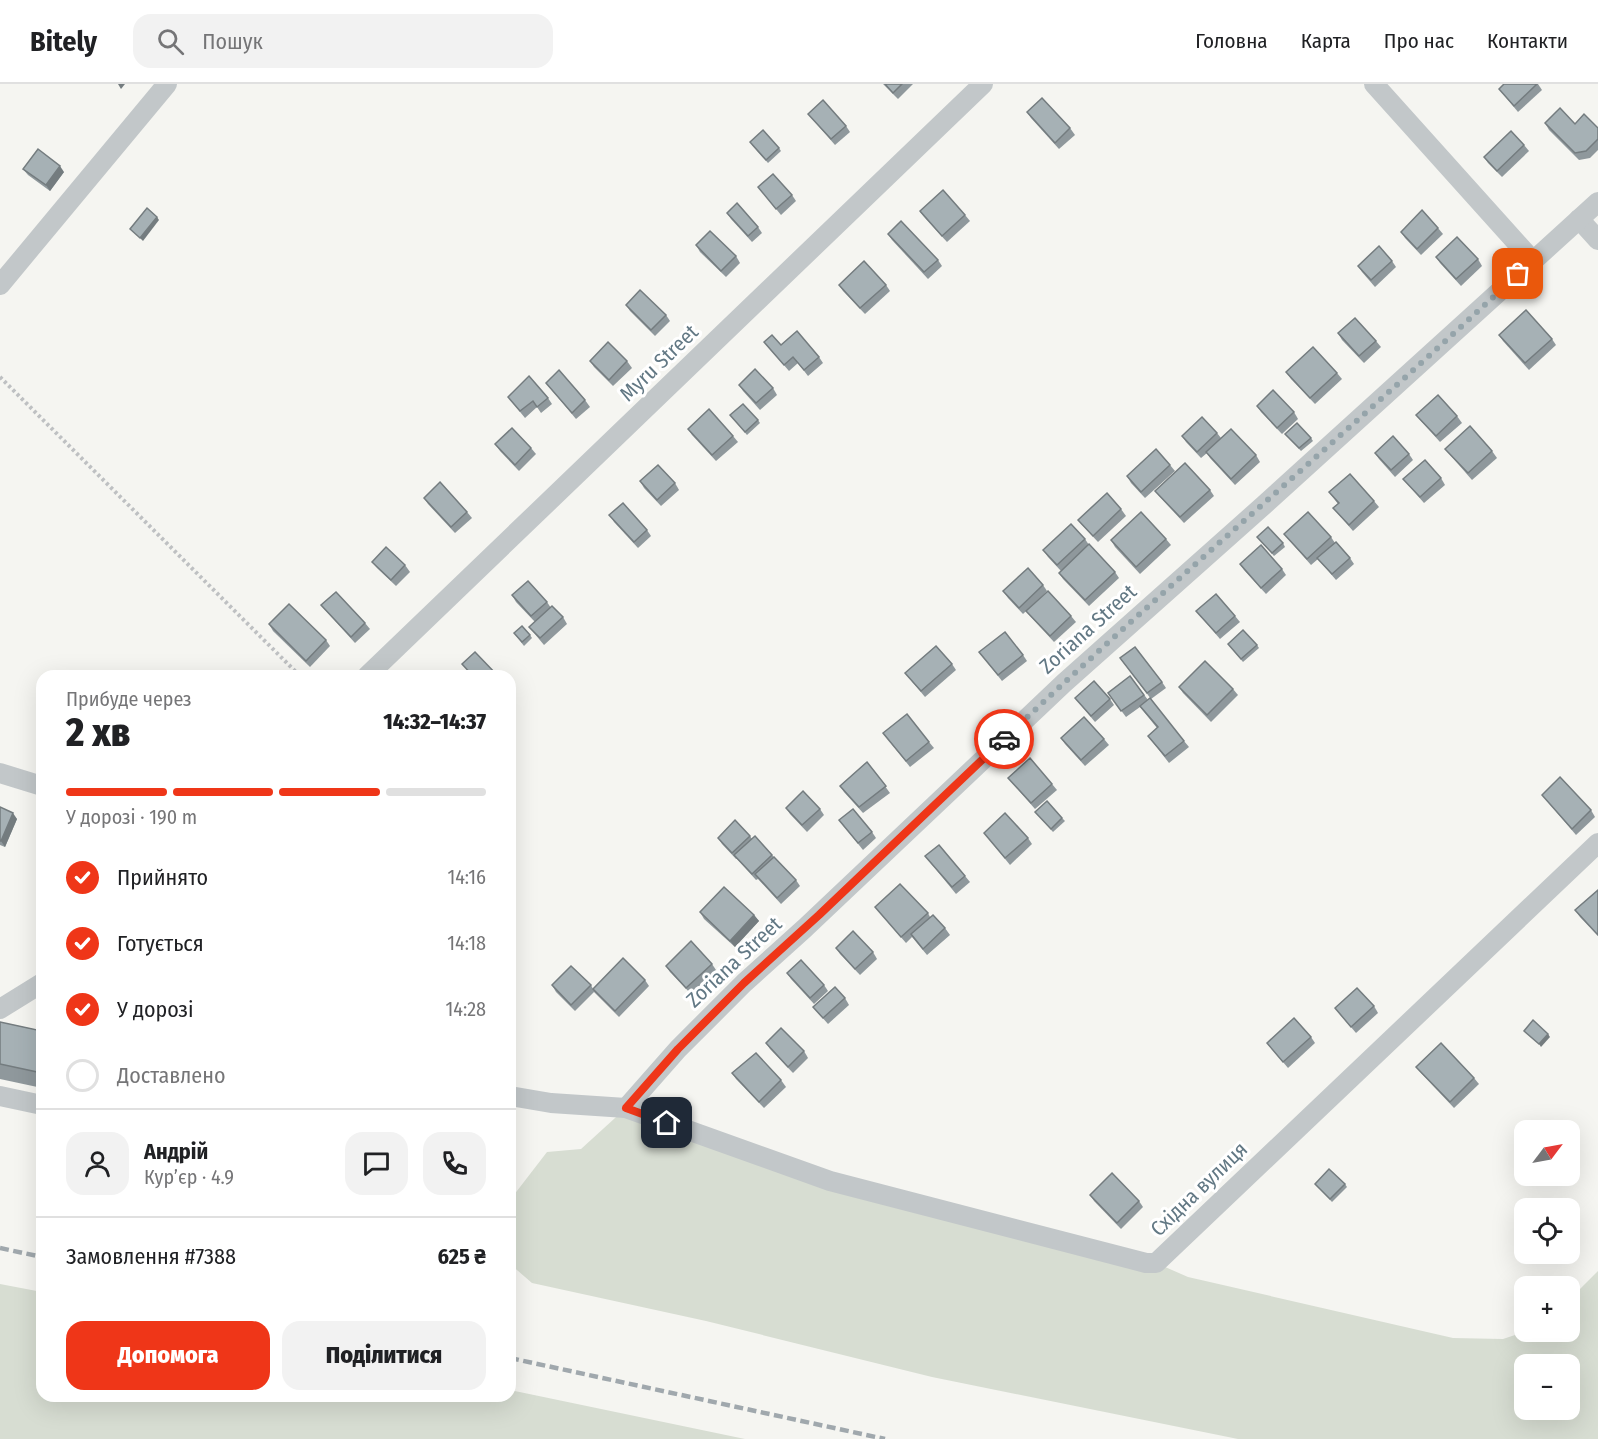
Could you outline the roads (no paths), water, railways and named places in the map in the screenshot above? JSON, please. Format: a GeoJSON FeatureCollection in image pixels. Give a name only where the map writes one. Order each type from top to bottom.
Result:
{"type":"FeatureCollection","features":[{"type":"Feature","properties":{"kind":"street"},"geometry":{"type":"LineString","coordinates":[[0,285],[167,84]]}},
{"type":"Feature","properties":{"kind":"street","name":"Myru Street"},"geometry":{"type":"LineString","coordinates":[[373,670],[983,84]]}},
{"type":"Feature","properties":{"kind":"street"},"geometry":{"type":"LineString","coordinates":[[1374,84],[1533,261]]}},
{"type":"Feature","properties":{"kind":"street","name":"Zoriana Street"},"geometry":{"type":"LineString","coordinates":[[626,1108],[678,1049],[744,983],[822,913],[1064,683],[1598,202]]}},
{"type":"Feature","properties":{"kind":"street"},"geometry":{"type":"LineString","coordinates":[[1579,219],[1598,240]]}},
{"type":"Feature","properties":{"kind":"street"},"geometry":{"type":"LineString","coordinates":[[0,773],[36,784]]}},
{"type":"Feature","properties":{"kind":"street","name":"Східна вулиця"},"geometry":{"type":"LineString","coordinates":[[626,1108],[830,1181],[1146,1263],[1156,1263],[1598,843]]}},
{"type":"Feature","properties":{"kind":"street"},"geometry":{"type":"LineString","coordinates":[[0,1009],[36,987]]}},
{"type":"Feature","properties":{"kind":"street"},"geometry":{"type":"LineString","coordinates":[[0,1096],[36,1104]]}},
{"type":"Feature","properties":{"kind":"street"},"geometry":{"type":"LineString","coordinates":[[516,1097],[551,1103],[626,1108]]}},
{"type":"Feature","properties":{"kind":"railway"},"geometry":{"type":"LineString","coordinates":[[0,1248],[36,1256]]}},
{"type":"Feature","properties":{"kind":"railway"},"geometry":{"type":"LineString","coordinates":[[516,1359],[885,1439]]}}]}
